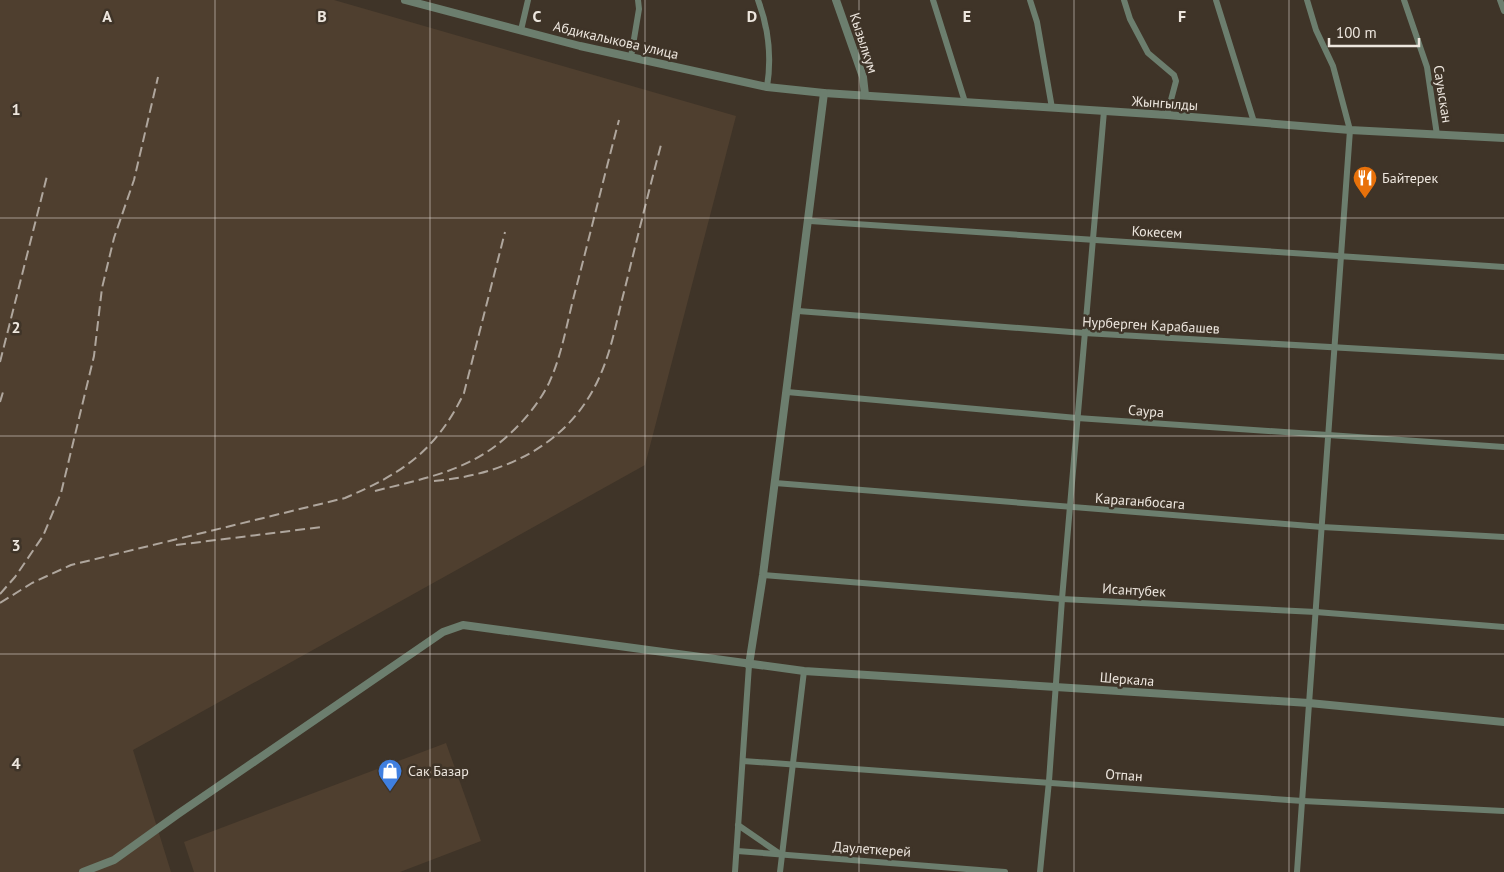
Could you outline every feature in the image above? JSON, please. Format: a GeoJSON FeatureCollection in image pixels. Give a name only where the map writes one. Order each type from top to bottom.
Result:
{"type":"FeatureCollection","features":[{"type":"Feature","properties":{"kind":"street","name":"Абдикалыкова улица"},"geometry":{"type":"LineString","coordinates":[[405,0],[425,3],[521,30],[631,57],[767,87],[824,93]]}},
{"type":"Feature","properties":{"kind":"street"},"geometry":{"type":"LineString","coordinates":[[521,30],[528,0]]}},
{"type":"Feature","properties":{"kind":"street"},"geometry":{"type":"LineString","coordinates":[[631,57],[639,9],[638,0]]}},
{"type":"Feature","properties":{"kind":"street"},"geometry":{"type":"LineString","coordinates":[[758,0],[768,32],[771,64],[767,87]]}},
{"type":"Feature","properties":{"kind":"street","name":"Кызылкум"},"geometry":{"type":"LineString","coordinates":[[836,0],[863,77],[865,95]]}},
{"type":"Feature","properties":{"kind":"street"},"geometry":{"type":"LineString","coordinates":[[933,0],[965,102]]}},
{"type":"Feature","properties":{"kind":"street"},"geometry":{"type":"LineString","coordinates":[[1030,0],[1037,22],[1052,108]]}},
{"type":"Feature","properties":{"kind":"street"},"geometry":{"type":"LineString","coordinates":[[1124,0],[1130,19],[1148,53],[1174,75],[1176,81],[1167,115]]}},
{"type":"Feature","properties":{"kind":"street"},"geometry":{"type":"LineString","coordinates":[[1216,0],[1254,122]]}},
{"type":"Feature","properties":{"kind":"street"},"geometry":{"type":"LineString","coordinates":[[1297,872],[1350,130],[1333,66],[1316,30],[1307,0]]}},
{"type":"Feature","properties":{"kind":"street","name":"Сауыскан"},"geometry":{"type":"LineString","coordinates":[[1404,0],[1427,67],[1437,135]]}},
{"type":"Feature","properties":{"kind":"street"},"geometry":{"type":"LineString","coordinates":[[1500,0],[1504,11]]}},
{"type":"Feature","properties":{"kind":"street"},"geometry":{"type":"LineString","coordinates":[[735,872],[749,665],[763,575],[810,221],[824,93]]}},
{"type":"Feature","properties":{"kind":"street","name":"Жынгылды"},"geometry":{"type":"LineString","coordinates":[[824,93],[1167,115],[1350,130],[1504,138]]}},
{"type":"Feature","properties":{"kind":"street"},"geometry":{"type":"LineString","coordinates":[[1040,872],[1049,781],[1091,241],[1104,111]]}},
{"type":"Feature","properties":{"kind":"street","name":"Кокесем"},"geometry":{"type":"LineString","coordinates":[[810,221],[1504,267]]}},
{"type":"Feature","properties":{"kind":"street","name":"Нурберген Карабашев"},"geometry":{"type":"LineString","coordinates":[[798,311],[1084,333],[1504,357]]}},
{"type":"Feature","properties":{"kind":"street","name":"Саура"},"geometry":{"type":"LineString","coordinates":[[787,392],[1077,418],[1328,436],[1504,446]]}},
{"type":"Feature","properties":{"kind":"street","name":"Караганбосага"},"geometry":{"type":"LineString","coordinates":[[775,483],[1322,527],[1504,537]]}},
{"type":"Feature","properties":{"kind":"street","name":"Исантубек"},"geometry":{"type":"LineString","coordinates":[[763,575],[1062,599],[1316,612],[1504,627]]}},
{"type":"Feature","properties":{"kind":"street","name":"Шеркала"},"geometry":{"type":"LineString","coordinates":[[83,872],[114,860],[186,808],[443,632],[463,625],[804,671],[1310,703],[1504,722]]}},
{"type":"Feature","properties":{"kind":"street"},"geometry":{"type":"LineString","coordinates":[[780,872],[804,671]]}},
{"type":"Feature","properties":{"kind":"street","name":"Отпан"},"geometry":{"type":"LineString","coordinates":[[743,761],[792,766],[1049,781],[1303,801],[1504,811]]}},
{"type":"Feature","properties":{"kind":"street"},"geometry":{"type":"LineString","coordinates":[[738,825],[782,855]]}},
{"type":"Feature","properties":{"kind":"street","name":"Даулеткерей"},"geometry":{"type":"LineString","coordinates":[[737,851],[1005,872]]}},
{"type":"Feature","properties":{"kind":"shaded area"},"geometry":{"type":"Polygon","coordinates":[[[0,0],[334,0],[736,116],[645,465],[133,750],[171,872],[0,872],[0,0]]]}},
{"type":"Feature","properties":{"kind":"shaded area","name":"Сак Базар"},"geometry":{"type":"Polygon","coordinates":[[[446,743],[481,841],[400,872],[194,872],[184,842],[446,743]]]}},
{"type":"Feature","properties":{"kind":"railway"},"geometry":{"type":"LineString","coordinates":[[0,594],[15,577],[43,536],[61,493],[94,356],[102,288],[114,238],[134,180],[158,77]]}},
{"type":"Feature","properties":{"kind":"railway"},"geometry":{"type":"LineString","coordinates":[[375,491],[424,479],[470,462],[505,438],[520,424],[539,400],[554,372],[561,350],[619,120]]}},
{"type":"Feature","properties":{"kind":"railway"},"geometry":{"type":"LineString","coordinates":[[434,481],[460,478],[485,472],[531,452],[552,438],[570,422],[586,401],[604,367],[611,345],[662,141]]}},
{"type":"Feature","properties":{"kind":"railway"},"geometry":{"type":"LineString","coordinates":[[0,362],[47,176]]}},
{"type":"Feature","properties":{"kind":"railway"},"geometry":{"type":"LineString","coordinates":[[0,603],[32,583],[71,565],[345,498],[384,479],[416,458],[442,430],[464,393],[505,232]]}},
{"type":"Feature","properties":{"kind":"railway"},"geometry":{"type":"LineString","coordinates":[[0,402],[3,392]]}},
{"type":"Feature","properties":{"kind":"railway"},"geometry":{"type":"LineString","coordinates":[[176,545],[322,527]]}},
{"type":"Feature","properties":{"kind":"place","name":"Байтерек"},"geometry":{"type":"Point","coordinates":[1365,199]}},
{"type":"Feature","properties":{"kind":"place","name":"Сак Базар"},"geometry":{"type":"Point","coordinates":[390,792]}}]}
